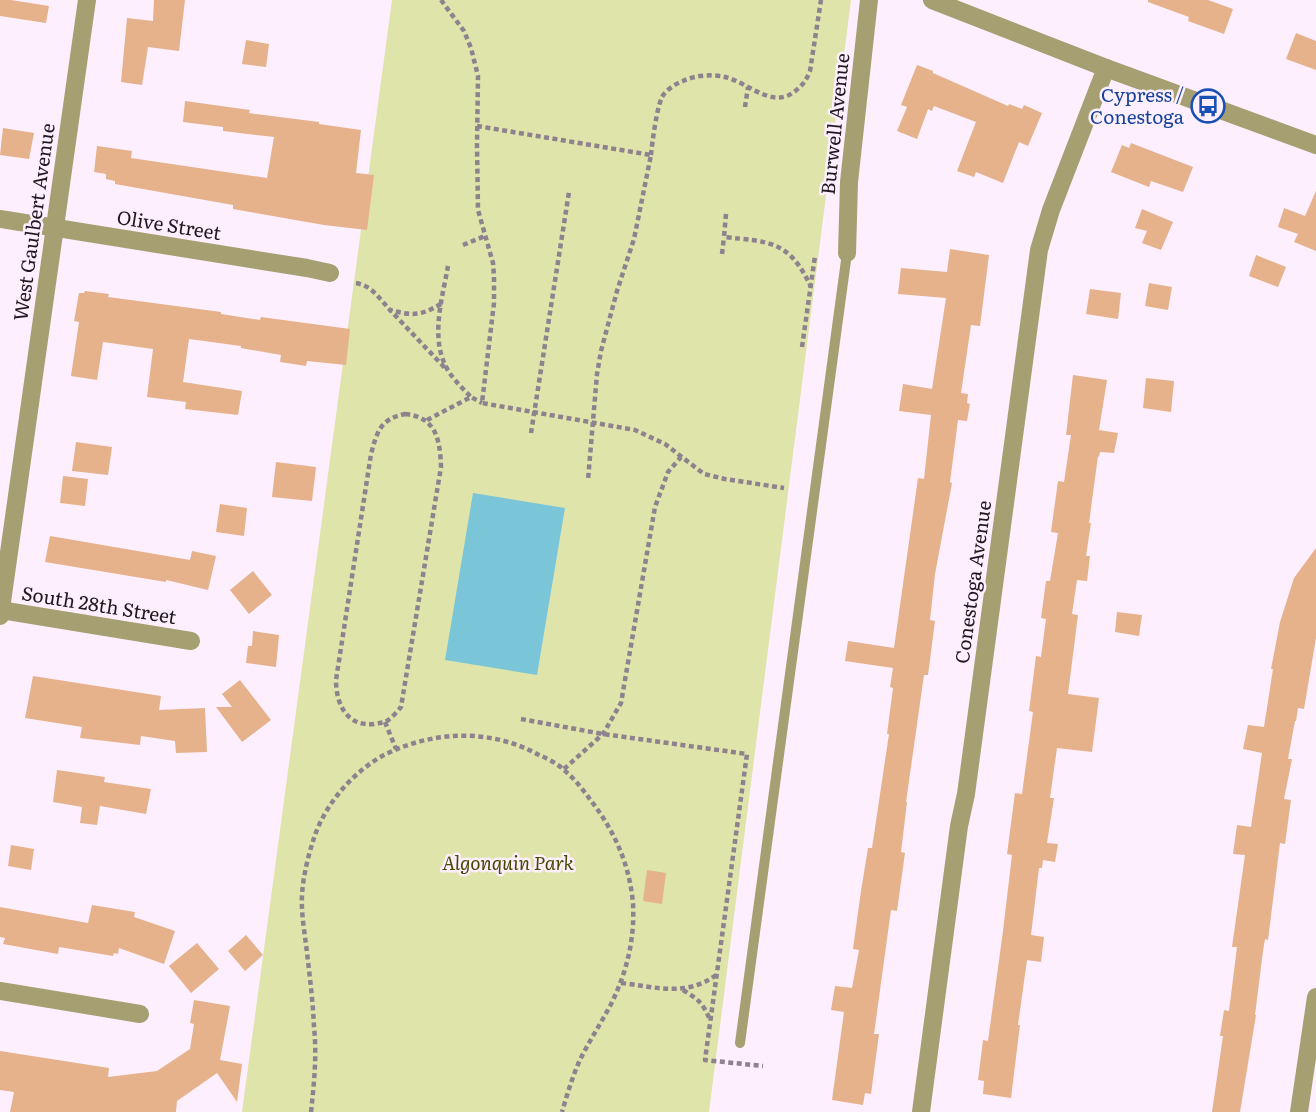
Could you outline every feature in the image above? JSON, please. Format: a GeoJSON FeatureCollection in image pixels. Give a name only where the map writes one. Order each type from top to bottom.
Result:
{"type":"FeatureCollection","features":[{"type":"Feature","properties":{"kind":"street","name":"West Gaulbert Avenue"},"geometry":{"type":"LineString","coordinates":[[0,616],[87,0]]}},
{"type":"Feature","properties":{"kind":"street","name":"Burwell Avenue"},"geometry":{"type":"LineString","coordinates":[[846,253],[849,182],[869,0]]}},
{"type":"Feature","properties":{"kind":"street"},"geometry":{"type":"LineString","coordinates":[[932,0],[1106,68],[1316,145]]}},
{"type":"Feature","properties":{"kind":"street","name":"Conestoga Avenue"},"geometry":{"type":"LineString","coordinates":[[921,1112],[1039,250],[1051,210],[1106,68]]}},
{"type":"Feature","properties":{"kind":"street","name":"Olive Street"},"geometry":{"type":"LineString","coordinates":[[0,219],[330,273]]}},
{"type":"Feature","properties":{"kind":"street","name":"South 28th Street"},"geometry":{"type":"LineString","coordinates":[[0,610],[191,641]]}},
{"type":"Feature","properties":{"kind":"street"},"geometry":{"type":"LineString","coordinates":[[0,991],[140,1014]]}},
{"type":"Feature","properties":{"kind":"street"},"geometry":{"type":"LineString","coordinates":[[1300,1112],[1316,997]]}},
{"type":"Feature","properties":{"kind":"lane"},"geometry":{"type":"LineString","coordinates":[[740,1043],[846,253]]}},
{"type":"Feature","properties":{"kind":"path"},"geometry":{"type":"LineString","coordinates":[[441,0],[464,31],[478,76],[478,210],[493,263],[495,289],[482,402]]}},
{"type":"Feature","properties":{"kind":"path"},"geometry":{"type":"LineString","coordinates":[[588,480],[601,351],[634,239],[662,97],[671,87],[685,79],[699,76],[727,77],[772,98],[783,98],[796,91],[805,82],[810,71],[821,0]]}},
{"type":"Feature","properties":{"kind":"path"},"geometry":{"type":"LineString","coordinates":[[745,107],[748,87]]}},
{"type":"Feature","properties":{"kind":"path"},"geometry":{"type":"LineString","coordinates":[[477,127],[651,155]]}},
{"type":"Feature","properties":{"kind":"path"},"geometry":{"type":"LineString","coordinates":[[531,433],[569,192]]}},
{"type":"Feature","properties":{"kind":"path"},"geometry":{"type":"LineString","coordinates":[[722,254],[726,214]]}},
{"type":"Feature","properties":{"kind":"path"},"geometry":{"type":"LineString","coordinates":[[463,245],[485,236]]}},
{"type":"Feature","properties":{"kind":"path"},"geometry":{"type":"LineString","coordinates":[[724,237],[767,241],[775,245],[785,251],[802,269],[811,287]]}},
{"type":"Feature","properties":{"kind":"path"},"geometry":{"type":"LineString","coordinates":[[802,347],[815,256]]}},
{"type":"Feature","properties":{"kind":"path"},"geometry":{"type":"LineString","coordinates":[[448,266],[438,337],[439,348],[448,371]]}},
{"type":"Feature","properties":{"kind":"path"},"geometry":{"type":"LineString","coordinates":[[356,283],[373,290],[471,397],[482,402],[635,430],[665,444],[697,470],[718,478],[784,488]]}},
{"type":"Feature","properties":{"kind":"path"},"geometry":{"type":"LineString","coordinates":[[390,310],[421,314],[441,303]]}},
{"type":"Feature","properties":{"kind":"path"},"geometry":{"type":"LineString","coordinates":[[426,420],[471,397]]}},
{"type":"Feature","properties":{"kind":"path"},"geometry":{"type":"LineString","coordinates":[[418,415],[431,425],[437,438],[441,467],[401,707],[385,722],[356,722],[346,715],[336,694],[336,680],[376,437],[383,424],[394,416],[418,415]]}},
{"type":"Feature","properties":{"kind":"path"},"geometry":{"type":"LineString","coordinates":[[564,769],[603,734],[621,703],[655,507],[668,472],[681,457]]}},
{"type":"Feature","properties":{"kind":"path"},"geometry":{"type":"LineString","coordinates":[[521,719],[603,734],[747,754],[705,1060],[763,1066]]}},
{"type":"Feature","properties":{"kind":"path"},"geometry":{"type":"LineString","coordinates":[[385,722],[396,749]]}},
{"type":"Feature","properties":{"kind":"path"},"geometry":{"type":"LineString","coordinates":[[311,1112],[315,1030],[302,895],[314,837],[327,811],[358,772],[396,749],[436,737],[459,736],[484,736],[503,740],[527,748],[564,769],[607,824],[627,868],[633,904],[629,958],[621,983],[579,1061],[562,1112]]}},
{"type":"Feature","properties":{"kind":"path"},"geometry":{"type":"LineString","coordinates":[[621,983],[682,990],[699,986],[717,975]]}},
{"type":"Feature","properties":{"kind":"path"},"geometry":{"type":"LineString","coordinates":[[682,990],[699,1000],[711,1020]]}},
{"type":"Feature","properties":{"kind":"green space","name":"Algonquin Park"},"geometry":{"type":"Polygon","coordinates":[[[392,0],[851,0],[709,1112],[242,1112],[392,0]]]}},
{"type":"Feature","properties":{"kind":"water"},"geometry":{"type":"Polygon","coordinates":[[[473,493],[565,508],[537,675],[445,660],[473,493]]]}},
{"type":"Feature","properties":{"kind":"building"},"geometry":{"type":"Polygon","coordinates":[[[0,0],[49,6],[46,23],[0,16],[0,0]]]}},
{"type":"Feature","properties":{"kind":"building"},"geometry":{"type":"Polygon","coordinates":[[[154,0],[185,0],[179,51],[148,47],[142,85],[121,82],[127,18],[153,21],[154,0]]]}},
{"type":"Feature","properties":{"kind":"building"},"geometry":{"type":"Polygon","coordinates":[[[1148,0],[1208,0],[1233,9],[1224,34],[1188,21],[1189,17],[1148,0]]]}},
{"type":"Feature","properties":{"kind":"building"},"geometry":{"type":"Polygon","coordinates":[[[1296,33],[1316,41],[1316,70],[1286,59],[1296,33]]]}},
{"type":"Feature","properties":{"kind":"building"},"geometry":{"type":"Polygon","coordinates":[[[246,40],[269,44],[266,67],[242,64],[246,40]]]}},
{"type":"Feature","properties":{"kind":"building"},"geometry":{"type":"Polygon","coordinates":[[[917,65],[1008,106],[1009,104],[1022,109],[1024,105],[1042,113],[1028,146],[1019,142],[1003,183],[976,172],[974,177],[957,171],[976,122],[934,106],[932,111],[928,109],[917,139],[897,131],[907,107],[901,105],[917,65]]]}},
{"type":"Feature","properties":{"kind":"building"},"geometry":{"type":"Polygon","coordinates":[[[185,101],[361,130],[356,173],[374,175],[367,230],[233,209],[233,205],[115,184],[115,181],[106,179],[106,174],[94,172],[97,146],[132,151],[131,158],[267,178],[274,137],[223,131],[223,127],[183,122],[185,101]]]}},
{"type":"Feature","properties":{"kind":"building"},"geometry":{"type":"Polygon","coordinates":[[[3,128],[34,133],[29,159],[0,155],[3,128]]]}},
{"type":"Feature","properties":{"kind":"building"},"geometry":{"type":"Polygon","coordinates":[[[1131,143],[1193,167],[1183,192],[1151,181],[1149,187],[1111,172],[1122,145],[1129,148],[1131,143]]]}},
{"type":"Feature","properties":{"kind":"building"},"geometry":{"type":"Polygon","coordinates":[[[1316,191],[1316,251],[1294,242],[1298,234],[1278,227],[1284,208],[1305,216],[1316,191]]]}},
{"type":"Feature","properties":{"kind":"building"},"geometry":{"type":"Polygon","coordinates":[[[1142,209],[1173,222],[1161,250],[1142,243],[1147,231],[1135,228],[1142,209]]]}},
{"type":"Feature","properties":{"kind":"building"},"geometry":{"type":"Polygon","coordinates":[[[950,249],[989,255],[980,326],[971,325],[961,393],[968,394],[967,403],[970,404],[967,421],[958,420],[952,483],[935,574],[930,620],[935,621],[928,675],[924,675],[906,802],[901,852],[905,853],[897,911],[891,910],[874,1034],[879,1034],[871,1094],[865,1093],[863,1105],[832,1100],[844,1012],[831,1010],[835,986],[852,988],[859,950],[853,949],[889,734],[893,668],[845,661],[848,641],[894,648],[918,478],[924,479],[931,415],[899,411],[903,384],[932,389],[946,298],[898,294],[901,268],[947,272],[950,249]]]}},
{"type":"Feature","properties":{"kind":"building"},"geometry":{"type":"Polygon","coordinates":[[[1256,255],[1286,267],[1278,287],[1249,276],[1256,255]]]}},
{"type":"Feature","properties":{"kind":"building"},"geometry":{"type":"Polygon","coordinates":[[[1149,283],[1172,287],[1168,310],[1145,306],[1149,283]]]}},
{"type":"Feature","properties":{"kind":"building"},"geometry":{"type":"Polygon","coordinates":[[[1090,289],[1121,293],[1118,319],[1086,314],[1090,289]]]}},
{"type":"Feature","properties":{"kind":"building"},"geometry":{"type":"Polygon","coordinates":[[[85,291],[109,294],[108,297],[260,320],[261,317],[350,329],[346,365],[307,361],[306,366],[280,362],[281,355],[189,339],[183,382],[242,391],[238,415],[185,409],[186,402],[147,397],[153,349],[103,342],[97,380],[71,376],[79,322],[74,321],[79,293],[85,291]]]}},
{"type":"Feature","properties":{"kind":"building"},"geometry":{"type":"Polygon","coordinates":[[[1073,375],[1107,380],[1099,430],[1118,433],[1114,453],[1100,452],[1098,456],[1086,556],[1090,556],[1087,581],[1077,580],[1072,614],[1078,615],[1068,694],[1099,698],[1092,752],[1057,748],[1050,798],[1054,798],[1047,843],[1058,844],[1055,862],[1043,860],[1042,868],[1039,868],[1031,935],[1044,937],[1041,962],[1027,960],[1011,1098],[983,1094],[984,1081],[978,1080],[983,1040],[988,1041],[1003,931],[1012,855],[1007,854],[1015,793],[1022,794],[1033,712],[1029,711],[1036,656],[1041,657],[1046,619],[1041,618],[1046,581],[1050,581],[1058,533],[1051,532],[1058,481],[1064,482],[1071,435],[1066,435],[1073,375]]]}},
{"type":"Feature","properties":{"kind":"building"},"geometry":{"type":"Polygon","coordinates":[[[1146,378],[1174,381],[1171,412],[1143,408],[1146,378]]]}},
{"type":"Feature","properties":{"kind":"building"},"geometry":{"type":"Polygon","coordinates":[[[76,442],[112,447],[108,475],[72,471],[76,442]]]}},
{"type":"Feature","properties":{"kind":"building"},"geometry":{"type":"Polygon","coordinates":[[[276,462],[316,467],[312,501],[272,497],[276,462]]]}},
{"type":"Feature","properties":{"kind":"building"},"geometry":{"type":"Polygon","coordinates":[[[63,476],[88,479],[85,506],[60,503],[63,476]]]}},
{"type":"Feature","properties":{"kind":"building"},"geometry":{"type":"Polygon","coordinates":[[[220,504],[247,508],[244,536],[216,532],[220,504]]]}},
{"type":"Feature","properties":{"kind":"building"},"geometry":{"type":"Polygon","coordinates":[[[50,536],[190,560],[192,551],[216,556],[208,590],[166,580],[45,562],[50,536]]]}},
{"type":"Feature","properties":{"kind":"building"},"geometry":{"type":"Polygon","coordinates":[[[1316,548],[1316,638],[1304,709],[1298,708],[1288,759],[1292,759],[1284,799],[1291,800],[1285,844],[1280,843],[1268,940],[1265,939],[1263,951],[1256,1015],[1240,1112],[1212,1112],[1223,1036],[1220,1036],[1224,1010],[1229,1011],[1237,947],[1232,947],[1245,855],[1233,854],[1237,825],[1251,827],[1262,753],[1243,749],[1248,725],[1264,727],[1280,622],[1294,578],[1316,548]]]}},
{"type":"Feature","properties":{"kind":"building"},"geometry":{"type":"Polygon","coordinates":[[[253,571],[272,595],[249,614],[230,590],[253,571]]]}},
{"type":"Feature","properties":{"kind":"building"},"geometry":{"type":"Polygon","coordinates":[[[1117,612],[1142,615],[1139,636],[1115,632],[1117,612]]]}},
{"type":"Feature","properties":{"kind":"building"},"geometry":{"type":"Polygon","coordinates":[[[253,631],[279,635],[276,667],[246,663],[248,646],[252,646],[253,631]]]}},
{"type":"Feature","properties":{"kind":"building"},"geometry":{"type":"Polygon","coordinates":[[[33,676],[161,696],[159,710],[205,708],[207,752],[176,753],[175,741],[141,736],[140,745],[80,738],[82,727],[25,718],[33,676]]]}},
{"type":"Feature","properties":{"kind":"building"},"geometry":{"type":"Polygon","coordinates":[[[240,680],[271,720],[242,742],[216,707],[232,707],[222,694],[240,680]]]}},
{"type":"Feature","properties":{"kind":"building"},"geometry":{"type":"Polygon","coordinates":[[[57,770],[105,777],[104,782],[151,789],[146,814],[100,806],[97,825],[80,823],[82,807],[53,802],[57,770]]]}},
{"type":"Feature","properties":{"kind":"building"},"geometry":{"type":"Polygon","coordinates":[[[11,845],[34,849],[31,870],[8,866],[11,845]]]}},
{"type":"Feature","properties":{"kind":"building"},"geometry":{"type":"Polygon","coordinates":[[[647,870],[666,873],[662,904],[643,901],[647,870]]]}},
{"type":"Feature","properties":{"kind":"building"},"geometry":{"type":"Polygon","coordinates":[[[92,905],[135,912],[134,917],[175,931],[164,964],[119,948],[118,954],[114,953],[113,956],[59,947],[58,954],[3,944],[5,938],[0,937],[0,907],[88,923],[92,905]]]}},
{"type":"Feature","properties":{"kind":"building"},"geometry":{"type":"Polygon","coordinates":[[[246,935],[263,955],[245,971],[228,951],[246,935]]]}},
{"type":"Feature","properties":{"kind":"building"},"geometry":{"type":"Polygon","coordinates":[[[197,943],[219,969],[191,993],[169,966],[197,943]]]}},
{"type":"Feature","properties":{"kind":"building"},"geometry":{"type":"Polygon","coordinates":[[[194,1000],[230,1006],[220,1060],[242,1064],[237,1102],[217,1073],[177,1101],[176,1112],[10,1112],[14,1092],[0,1090],[0,1051],[109,1068],[108,1077],[157,1071],[190,1049],[194,1024],[190,1023],[194,1000]]]}},
{"type":"Feature","properties":{"kind":"place","name":"Cypress / Conestoga"},"geometry":{"type":"Point","coordinates":[1208,106]}}]}
